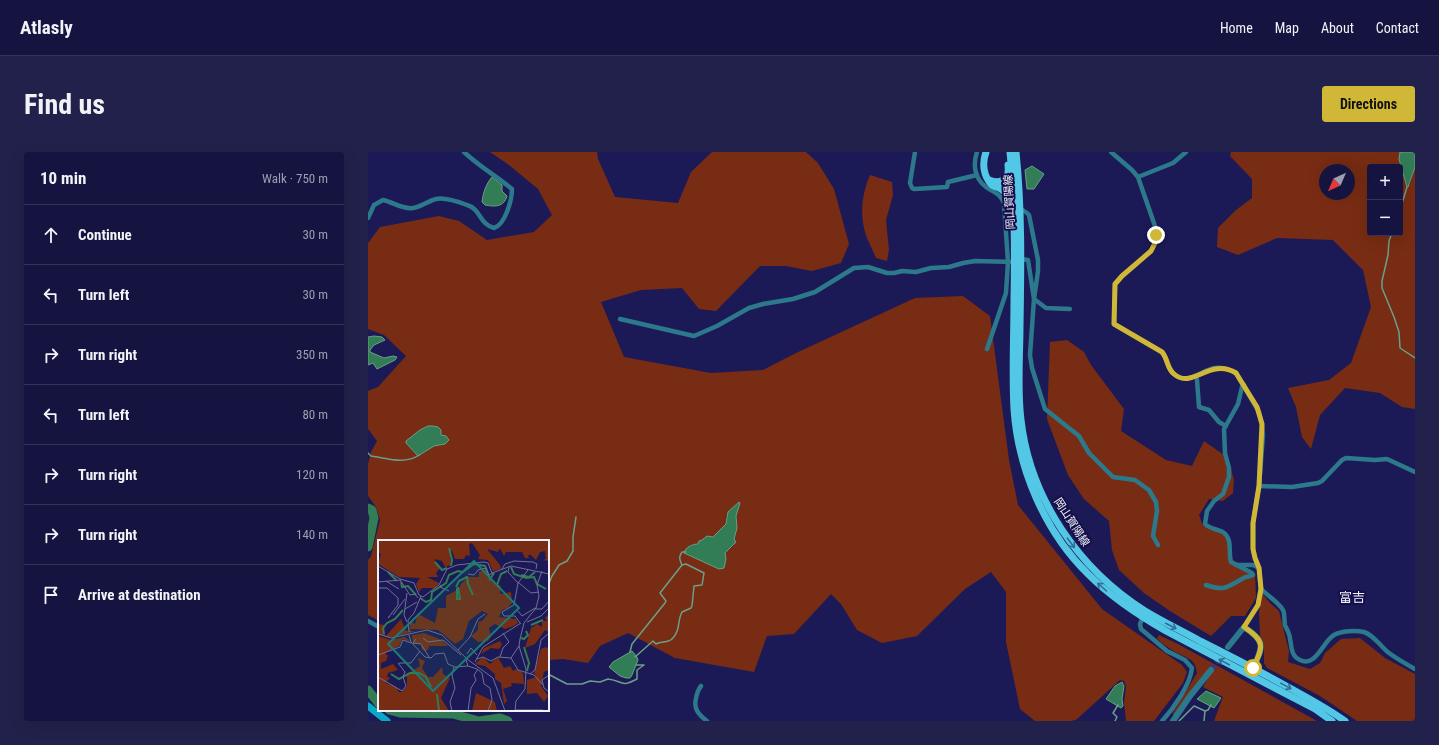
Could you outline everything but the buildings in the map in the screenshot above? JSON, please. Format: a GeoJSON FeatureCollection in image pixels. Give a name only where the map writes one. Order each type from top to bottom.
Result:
{"type":"FeatureCollection","features":[{"type":"Feature","properties":{"kind":"main road","name":"岡山賀陽線"},"geometry":{"type":"LineString","coordinates":[[986,152],[983,163],[984,170],[992,184],[1006,193],[1010,200],[1011,231],[1015,259]]}},
{"type":"Feature","properties":{"kind":"main road","name":"岡山賀陽線"},"geometry":{"type":"LineString","coordinates":[[989,180],[999,182],[1007,177],[1008,169],[1006,152]]}},
{"type":"Feature","properties":{"kind":"main road","name":"岡山賀陽線"},"geometry":{"type":"LineString","coordinates":[[1010,152],[1014,198],[1021,421],[1033,470],[1045,500],[1056,521],[1072,544],[1092,568],[1116,590],[1144,610],[1325,707],[1345,721]]}},
{"type":"Feature","properties":{"kind":"main road","name":"岡山賀陽線"},"geometry":{"type":"LineString","coordinates":[[1018,152],[1020,159],[1018,166],[1021,209],[1015,259],[1014,410],[1021,450],[1037,498],[1049,523],[1067,550],[1088,574],[1114,598],[1166,631],[1315,709],[1332,721]]}},
{"type":"Feature","properties":{"kind":"main road"},"geometry":{"type":"LineString","coordinates":[[368,706],[387,721]]}},
{"type":"Feature","properties":{"kind":"street"},"geometry":{"type":"LineString","coordinates":[[368,218],[374,205],[383,200],[405,208],[413,208],[438,199],[469,205],[476,209],[485,224],[494,228],[499,227],[504,220],[512,189],[480,167],[464,152]]}},
{"type":"Feature","properties":{"kind":"street"},"geometry":{"type":"LineString","coordinates":[[915,152],[910,183],[914,189],[947,187],[948,182],[976,175]]}},
{"type":"Feature","properties":{"kind":"street"},"geometry":{"type":"LineString","coordinates":[[977,152],[974,160],[976,175],[985,186],[996,192],[1004,203],[1015,259],[1006,293],[987,349]]}},
{"type":"Feature","properties":{"kind":"street"},"geometry":{"type":"LineString","coordinates":[[1112,152],[1138,177],[1156,229],[1156,241],[1151,251],[1115,284],[1114,321],[1117,326],[1162,352],[1171,372],[1176,376],[1186,379],[1217,368],[1233,371],[1244,385],[1260,412],[1262,424],[1259,486],[1253,523],[1253,541],[1255,558],[1259,568],[1261,589],[1258,605],[1244,627],[1228,647]]}},
{"type":"Feature","properties":{"kind":"street"},"geometry":{"type":"LineString","coordinates":[[1138,177],[1173,162],[1186,152]]}},
{"type":"Feature","properties":{"kind":"street"},"geometry":{"type":"LineString","coordinates":[[1021,209],[1029,215],[1038,260],[1030,355],[1032,368],[1045,409],[1079,436],[1089,453],[1113,477],[1135,480],[1149,490],[1156,502],[1157,511],[1153,536],[1158,545]]}},
{"type":"Feature","properties":{"kind":"street"},"geometry":{"type":"LineString","coordinates":[[620,319],[694,336],[749,308],[793,299],[815,292],[854,268],[868,267],[887,273],[902,271],[916,272],[975,261],[1015,259],[1028,260],[1034,299],[1046,308],[1070,309]]}},
{"type":"Feature","properties":{"kind":"street"},"geometry":{"type":"LineString","coordinates":[[1196,376],[1199,407],[1210,410],[1219,422],[1226,426]]}},
{"type":"Feature","properties":{"kind":"street"},"geometry":{"type":"LineString","coordinates":[[1206,585],[1215,588],[1229,587],[1247,576],[1253,576],[1252,573],[1236,565],[1230,560],[1231,548],[1227,536],[1223,532],[1208,526],[1205,521],[1207,511],[1223,494],[1229,477],[1229,468],[1225,453],[1224,429],[1238,404],[1242,387],[1244,385]]}},
{"type":"Feature","properties":{"kind":"street"},"geometry":{"type":"LineString","coordinates":[[1259,486],[1292,487],[1318,483],[1346,458],[1375,460],[1387,459],[1415,472]]}},
{"type":"Feature","properties":{"kind":"street"},"geometry":{"type":"LineString","coordinates":[[1236,565],[1253,564],[1259,568]]}},
{"type":"Feature","properties":{"kind":"street"},"geometry":{"type":"LineString","coordinates":[[1261,589],[1283,610],[1291,650],[1300,660],[1312,660],[1333,635],[1342,632],[1362,631],[1367,633],[1388,653],[1415,669]]}},
{"type":"Feature","properties":{"kind":"street"},"geometry":{"type":"LineString","coordinates":[[1143,617],[1140,624],[1141,629],[1167,651],[1185,660],[1192,668],[1188,683],[1167,716],[1162,721]]}},
{"type":"Feature","properties":{"kind":"street"},"geometry":{"type":"LineString","coordinates":[[368,621],[378,626]]}},
{"type":"Feature","properties":{"kind":"street"},"geometry":{"type":"LineString","coordinates":[[1244,627],[1256,635],[1260,644],[1260,653],[1253,668]]}},
{"type":"Feature","properties":{"kind":"street"},"geometry":{"type":"LineString","coordinates":[[1173,721],[1190,696],[1211,670]]}},
{"type":"Feature","properties":{"kind":"street"},"geometry":{"type":"LineString","coordinates":[[701,686],[698,689],[695,708],[707,721]]}},
{"type":"Feature","properties":{"kind":"shaded area"},"geometry":{"type":"Polygon","coordinates":[[[490,152],[597,152],[598,159],[615,197],[678,203],[691,172],[712,152],[806,152],[818,163],[834,189],[849,244],[841,263],[812,271],[786,266],[760,266],[716,311],[699,309],[682,288],[641,290],[601,302],[624,357],[711,373],[763,370],[796,353],[915,298],[963,296],[990,316],[1009,460],[1018,505],[1102,609],[1182,665],[1187,672],[1183,683],[1154,721],[1126,721],[1124,703],[1126,686],[1124,681],[1120,680],[1076,720],[1035,721],[1020,709],[1006,642],[1006,592],[991,572],[965,589],[917,636],[882,643],[857,630],[841,604],[831,594],[794,634],[767,636],[754,672],[675,658],[628,633],[600,646],[588,663],[563,659],[549,660],[549,540],[378,540],[378,620],[368,615],[368,560],[371,556],[380,520],[376,507],[368,496],[368,464],[371,452],[377,441],[368,429],[368,391],[378,387],[406,356],[384,335],[368,329],[368,243],[380,227],[439,216],[459,221],[487,240],[534,232],[552,215],[538,189],[509,165],[490,152]],[[441,433],[406,443],[418,456],[434,446],[445,444],[441,433]],[[727,514],[726,524],[715,536],[710,536],[698,544],[693,544],[686,549],[724,554],[734,545],[736,516],[727,514]]]}},
{"type":"Feature","properties":{"kind":"shaded area"},"geometry":{"type":"Polygon","coordinates":[[[1231,152],[1400,152],[1399,159],[1400,164],[1367,164],[1367,236],[1403,236],[1403,173],[1407,187],[1410,184],[1415,167],[1415,409],[1402,407],[1380,393],[1345,388],[1320,415],[1311,449],[1302,437],[1296,407],[1288,388],[1329,380],[1351,363],[1371,307],[1363,270],[1333,240],[1277,238],[1238,255],[1217,247],[1218,228],[1236,210],[1252,198],[1252,179],[1230,156],[1231,152]]]}},
{"type":"Feature","properties":{"kind":"shaded area"},"geometry":{"type":"Polygon","coordinates":[[[1400,152],[1415,152],[1415,167],[1408,187],[1403,173],[1403,164],[1400,164],[1399,159],[1400,152]]]}},
{"type":"Feature","properties":{"kind":"shaded area"},"geometry":{"type":"Polygon","coordinates":[[[1032,166],[1044,174],[1034,189],[1027,189],[1025,170],[1032,166]]]}},
{"type":"Feature","properties":{"kind":"shaded area"},"geometry":{"type":"Polygon","coordinates":[[[870,175],[892,182],[893,195],[886,220],[889,250],[887,261],[876,258],[864,228],[862,214],[863,201],[870,175]]]}},
{"type":"Feature","properties":{"kind":"shaded area"},"geometry":{"type":"Polygon","coordinates":[[[492,177],[502,185],[502,191],[507,196],[504,202],[496,206],[485,205],[482,202],[485,189],[492,177]]]}},
{"type":"Feature","properties":{"kind":"shaded area"},"geometry":{"type":"Polygon","coordinates":[[[368,337],[382,337],[385,340],[374,345],[370,352],[384,358],[393,356],[397,357],[395,360],[377,369],[373,363],[368,365],[368,337]]]}},
{"type":"Feature","properties":{"kind":"shaded area"},"geometry":{"type":"Polygon","coordinates":[[[1067,340],[1084,352],[1091,365],[1124,409],[1121,431],[1166,460],[1192,466],[1204,441],[1228,458],[1234,480],[1233,493],[1223,501],[1209,499],[1199,515],[1203,526],[1222,533],[1225,536],[1231,559],[1255,573],[1256,598],[1245,616],[1231,616],[1211,636],[1144,593],[1119,570],[1112,550],[1109,521],[1084,499],[1068,475],[1047,419],[1050,342],[1067,340]]]}},
{"type":"Feature","properties":{"kind":"shaded area"},"geometry":{"type":"Polygon","coordinates":[[[428,426],[438,427],[441,430],[441,435],[446,436],[449,440],[445,444],[434,446],[418,456],[406,443],[406,441],[420,430],[428,426]]]}},
{"type":"Feature","properties":{"kind":"shaded area"},"geometry":{"type":"Polygon","coordinates":[[[739,502],[736,516],[737,528],[734,539],[736,542],[725,553],[726,559],[724,568],[719,569],[684,553],[692,545],[698,544],[699,541],[707,536],[713,537],[726,524],[728,512],[739,502]]]}},
{"type":"Feature","properties":{"kind":"shaded area"},"geometry":{"type":"Polygon","coordinates":[[[1262,593],[1279,611],[1289,651],[1288,662],[1310,669],[1320,663],[1325,653],[1341,639],[1360,638],[1385,658],[1415,674],[1415,721],[1357,721],[1320,696],[1267,668],[1264,663],[1264,645],[1260,636],[1259,611],[1262,593]]]}},
{"type":"Feature","properties":{"kind":"shaded area"},"geometry":{"type":"Polygon","coordinates":[[[1159,635],[1317,721],[1214,721],[1223,697],[1203,687],[1213,670],[1173,716],[1173,713],[1197,673],[1196,667],[1191,660],[1176,653],[1157,639],[1159,635]]]}},
{"type":"Feature","properties":{"kind":"shaded area"},"geometry":{"type":"Polygon","coordinates":[[[632,651],[638,660],[630,678],[620,676],[609,667],[613,662],[632,651]]]}},
{"type":"Feature","properties":{"kind":"shaded area"},"geometry":{"type":"Polygon","coordinates":[[[1122,682],[1124,686],[1122,699],[1123,706],[1121,708],[1106,699],[1115,686],[1122,682]]]}},
{"type":"Feature","properties":{"kind":"shaded area"},"geometry":{"type":"Polygon","coordinates":[[[1206,691],[1221,698],[1214,708],[1197,699],[1206,691]]]}},
{"type":"Feature","properties":{"kind":"waterway"},"geometry":{"type":"LineString","coordinates":[[1403,200],[1407,187]]}},
{"type":"Feature","properties":{"kind":"waterway"},"geometry":{"type":"LineString","coordinates":[[1391,236],[1382,288],[1399,332],[1400,348],[1415,358]]}},
{"type":"Feature","properties":{"kind":"waterway"},"geometry":{"type":"LineString","coordinates":[[368,453],[371,456],[395,460],[408,460],[419,455]]}},
{"type":"Feature","properties":{"kind":"waterway"},"geometry":{"type":"LineString","coordinates":[[368,508],[372,510],[374,518],[368,547]]}},
{"type":"Feature","properties":{"kind":"waterway"},"geometry":{"type":"LineString","coordinates":[[549,584],[559,565],[567,561],[573,551],[573,537],[576,517]]}},
{"type":"Feature","properties":{"kind":"waterway"},"geometry":{"type":"LineString","coordinates":[[630,652],[632,644],[665,603],[666,601],[660,593],[682,565],[680,556],[682,552],[686,552]]}},
{"type":"Feature","properties":{"kind":"waterway"},"geometry":{"type":"LineString","coordinates":[[635,657],[653,641],[656,644],[672,639],[677,632],[682,612],[691,608],[694,586],[702,585],[704,573],[686,564],[682,565]]}},
{"type":"Feature","properties":{"kind":"waterway"},"geometry":{"type":"LineString","coordinates":[[549,675],[567,684],[582,684],[590,681],[600,682],[608,679],[628,683],[637,679],[637,670],[644,665],[636,665]]}},
{"type":"Feature","properties":{"kind":"waterway"},"geometry":{"type":"LineString","coordinates":[[368,690],[378,703]]}},
{"type":"Feature","properties":{"kind":"waterway"},"geometry":{"type":"LineString","coordinates":[[1115,721],[1117,717],[1113,713],[1118,705]]}},
{"type":"Feature","properties":{"kind":"waterway"},"geometry":{"type":"LineString","coordinates":[[1179,721],[1194,706],[1205,711],[1208,710],[1211,705]]}},
{"type":"Feature","properties":{"kind":"waterway"},"geometry":{"type":"LineString","coordinates":[[393,711],[400,713],[453,714],[479,721],[500,718],[508,721]]}},
{"type":"Feature","properties":{"kind":"waterway"},"geometry":{"type":"LineString","coordinates":[[1204,721],[1205,711]]}},
{"type":"Feature","properties":{"kind":"tunnel"},"geometry":{"type":"LineString","coordinates":[[1211,670],[1221,656]]}},
{"type":"Feature","properties":{"kind":"district","name":"富吉"},"geometry":{"type":"Point","coordinates":[1352,597]}},
{"type":"Feature","properties":{"kind":"route"},"geometry":{"type":"LineString","coordinates":[[1156,235],[1156,241],[1151,251],[1115,284],[1114,324],[1162,352],[1171,372],[1180,378],[1191,378],[1213,368],[1233,371],[1236,373],[1260,412],[1263,435],[1258,501],[1254,512],[1253,523],[1253,549],[1259,568],[1261,589],[1258,605],[1244,627],[1256,635],[1259,639],[1261,648],[1253,668]]}}]}
